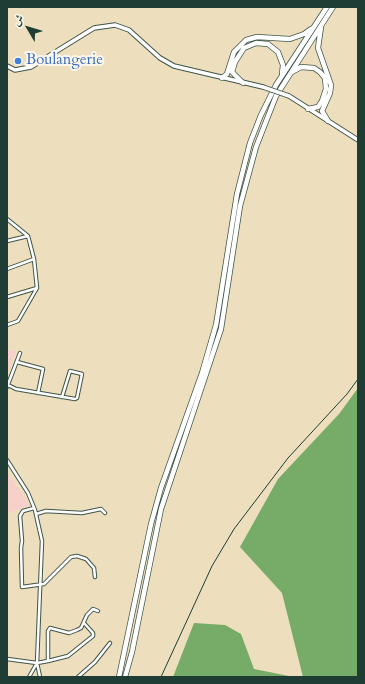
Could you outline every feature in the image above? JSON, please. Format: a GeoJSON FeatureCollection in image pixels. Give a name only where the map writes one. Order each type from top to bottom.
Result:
{"type":"FeatureCollection","features":[{"type":"Feature","properties":{"kind":"highway"},"geometry":{"type":"LineString","coordinates":[[119,677],[151,524],[161,488],[202,373],[216,325],[237,194],[250,143],[282,75],[327,7]]}},
{"type":"Feature","properties":{"kind":"highway"},"geometry":{"type":"LineString","coordinates":[[125,677],[132,652],[160,509],[175,461],[211,364],[221,329],[240,206],[256,146],[262,128],[288,76],[333,7]]}},
{"type":"Feature","properties":{"kind":"highway"},"geometry":{"type":"LineString","coordinates":[[227,78],[234,52],[246,40],[257,37],[290,39],[304,34],[316,23]]}},
{"type":"Feature","properties":{"kind":"highway"},"geometry":{"type":"LineString","coordinates":[[316,114],[330,93],[331,85],[318,48],[322,23]]}},
{"type":"Feature","properties":{"kind":"highway"},"geometry":{"type":"LineString","coordinates":[[227,78],[232,72],[235,62],[244,48],[248,45],[261,43],[273,47],[278,52],[283,65],[282,75]]}},
{"type":"Feature","properties":{"kind":"highway"},"geometry":{"type":"LineString","coordinates":[[288,76],[301,67],[314,68],[320,72],[325,78],[326,89],[321,108],[328,121]]}},
{"type":"Feature","properties":{"kind":"highway"},"geometry":{"type":"LineString","coordinates":[[232,72],[243,83]]}},
{"type":"Feature","properties":{"kind":"highway"},"geometry":{"type":"LineString","coordinates":[[308,109],[321,108]]}},
{"type":"Feature","properties":{"kind":"main road"},"geometry":{"type":"LineString","coordinates":[[7,66],[15,70],[31,66],[94,28],[115,25],[129,30],[160,58],[174,66],[263,87],[290,96],[358,140]]}},
{"type":"Feature","properties":{"kind":"street"},"geometry":{"type":"LineString","coordinates":[[7,219],[28,236],[34,259],[36,288],[18,321],[7,325]]}},
{"type":"Feature","properties":{"kind":"street"},"geometry":{"type":"LineString","coordinates":[[7,242],[28,236]]}},
{"type":"Feature","properties":{"kind":"street"},"geometry":{"type":"LineString","coordinates":[[7,270],[34,259]]}},
{"type":"Feature","properties":{"kind":"street"},"geometry":{"type":"LineString","coordinates":[[7,298],[36,288]]}},
{"type":"Feature","properties":{"kind":"street"},"geometry":{"type":"LineString","coordinates":[[20,353],[7,386],[38,393],[77,398],[82,374],[70,371],[62,396]]}},
{"type":"Feature","properties":{"kind":"street"},"geometry":{"type":"LineString","coordinates":[[17,362],[43,369],[38,393]]}},
{"type":"Feature","properties":{"kind":"street"},"geometry":{"type":"LineString","coordinates":[[7,460],[28,493],[36,514],[42,541],[37,663],[40,677]]}},
{"type":"Feature","properties":{"kind":"street"},"geometry":{"type":"LineString","coordinates":[[34,508],[20,514],[23,588],[40,586],[51,578],[71,557],[77,556],[86,559],[94,568],[95,577]]}},
{"type":"Feature","properties":{"kind":"street"},"geometry":{"type":"LineString","coordinates":[[36,514],[46,511],[82,513],[101,509],[105,513]]}},
{"type":"Feature","properties":{"kind":"street"},"geometry":{"type":"LineString","coordinates":[[48,661],[48,631],[50,628],[69,633],[81,628],[87,615],[93,609],[98,611]]}},
{"type":"Feature","properties":{"kind":"street"},"geometry":{"type":"LineString","coordinates":[[7,659],[37,663],[68,656],[93,636],[84,623]]}},
{"type":"Feature","properties":{"kind":"street"},"geometry":{"type":"LineString","coordinates":[[78,677],[95,662],[110,643]]}},
{"type":"Feature","properties":{"kind":"street"},"geometry":{"type":"LineString","coordinates":[[29,677],[37,663]]}},
{"type":"Feature","properties":{"kind":"shaded area"},"geometry":{"type":"Polygon","coordinates":[[[7,350],[16,351],[7,374],[7,350]]]}},
{"type":"Feature","properties":{"kind":"shaded area"},"geometry":{"type":"Polygon","coordinates":[[[7,471],[30,506],[7,513],[7,471]]]}},
{"type":"Feature","properties":{"kind":"green space"},"geometry":{"type":"Polygon","coordinates":[[[358,388],[358,677],[303,677],[282,593],[240,547],[278,479],[339,414],[358,388]]]}},
{"type":"Feature","properties":{"kind":"green space"},"geometry":{"type":"Polygon","coordinates":[[[194,623],[225,625],[241,634],[254,669],[294,677],[173,677],[194,623]]]}},
{"type":"Feature","properties":{"kind":"railway"},"geometry":{"type":"LineString","coordinates":[[161,677],[212,566],[234,529],[288,458],[347,394],[358,379]]}},
{"type":"Feature","properties":{"kind":"place","name":"Boulangerie"},"geometry":{"type":"Point","coordinates":[18,61]}}]}
